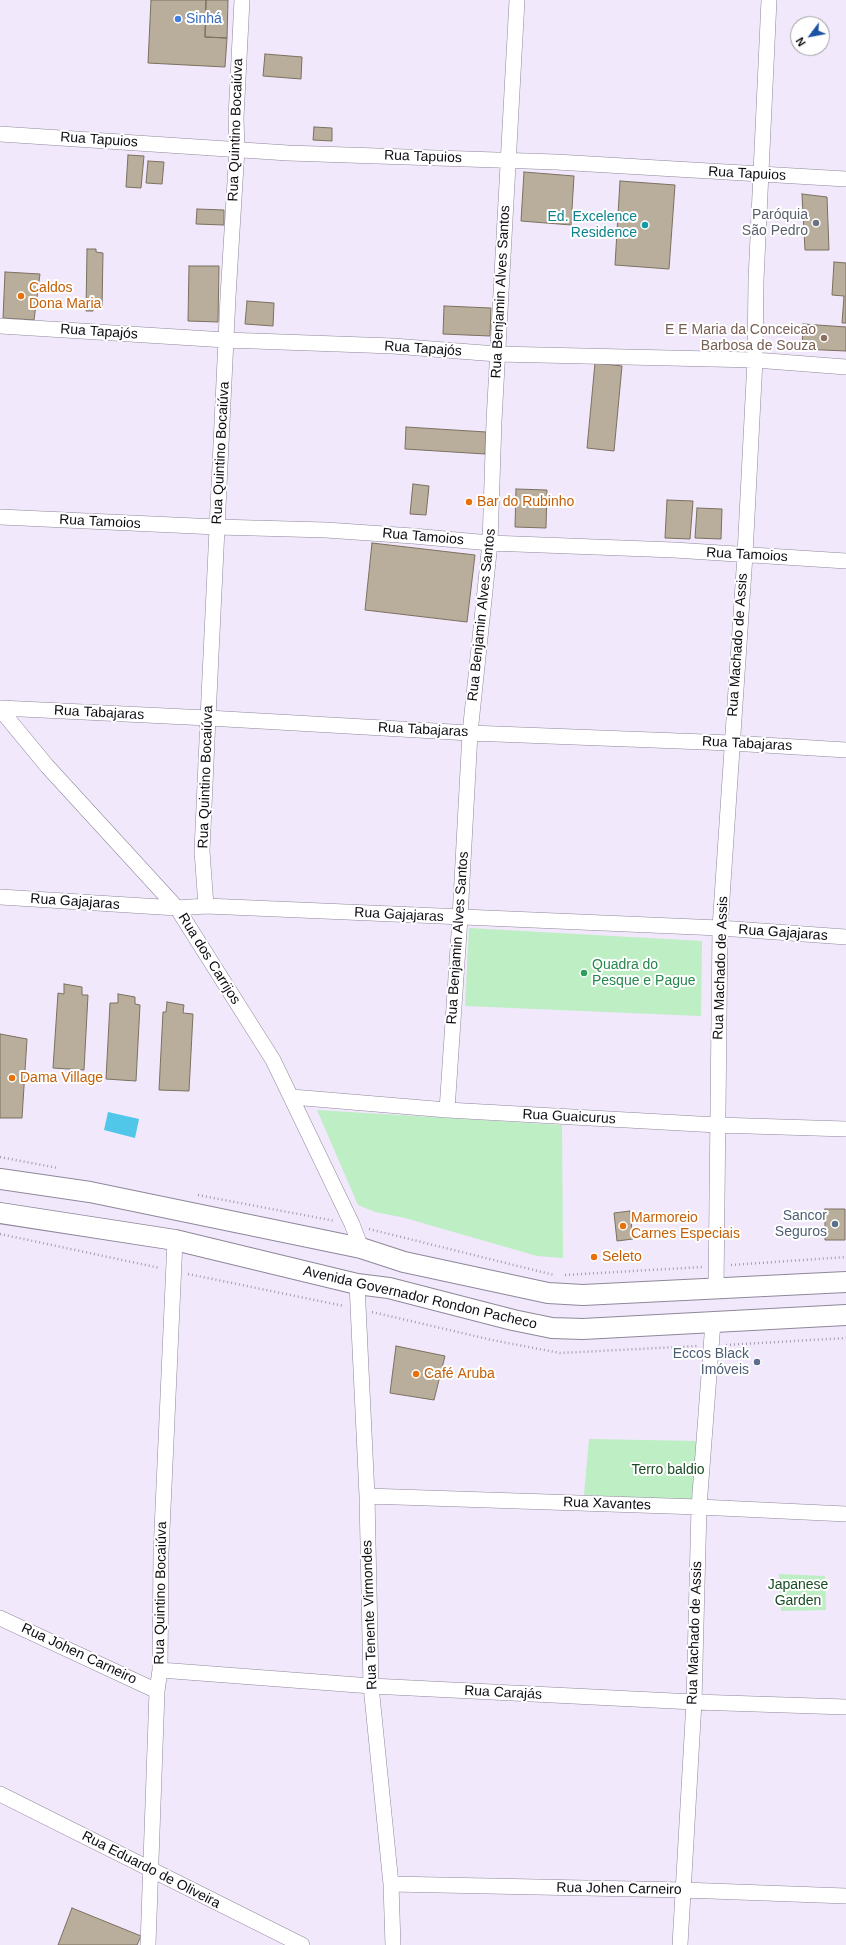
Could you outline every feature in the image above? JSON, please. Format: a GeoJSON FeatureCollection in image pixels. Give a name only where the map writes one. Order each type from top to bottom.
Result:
{"type":"FeatureCollection","features":[{"type":"Feature","properties":{"kind":"main road"},"geometry":{"type":"LineString","coordinates":[[0,1178],[90,1192],[361,1248],[404,1262],[559,1294],[716,1290],[846,1282]]}},
{"type":"Feature","properties":{"kind":"main road","name":"Avenida Governador Rondon Pacheco"},"geometry":{"type":"LineString","coordinates":[[0,1213],[175,1240],[357,1284],[389,1288],[513,1320],[552,1328],[583,1329],[846,1315]]}},
{"type":"Feature","properties":{"kind":"street","name":"Rua Quintino Bocaiúva"},"geometry":{"type":"LineString","coordinates":[[206,906],[202,851],[226,340],[237,149],[236,118],[242,0]]}},
{"type":"Feature","properties":{"kind":"street","name":"Rua Benjamin Alves Santos"},"geometry":{"type":"LineString","coordinates":[[447,1110],[460,918],[470,733],[490,543],[494,421],[517,0]]}},
{"type":"Feature","properties":{"kind":"street","name":"Rua Machado de Assis"},"geometry":{"type":"LineString","coordinates":[[716,1290],[720,928],[731,743],[745,555],[755,360],[756,280],[769,0]]}},
{"type":"Feature","properties":{"kind":"street","name":"Rua Tapuios"},"geometry":{"type":"LineString","coordinates":[[0,134],[237,149],[508,161],[846,180]]}},
{"type":"Feature","properties":{"kind":"street","name":"Rua Tapajós"},"geometry":{"type":"LineString","coordinates":[[0,326],[226,340],[393,346],[498,354],[755,360],[846,367]]}},
{"type":"Feature","properties":{"kind":"street","name":"Rua Tamoios"},"geometry":{"type":"LineString","coordinates":[[0,517],[218,528],[263,527],[413,536],[490,543],[528,543],[846,561]]}},
{"type":"Feature","properties":{"kind":"street","name":"Rua Tabajaras"},"geometry":{"type":"LineString","coordinates":[[0,709],[208,718],[470,733],[731,743],[846,750]]}},
{"type":"Feature","properties":{"kind":"street","name":"Rua dos Carrijos"},"geometry":{"type":"LineString","coordinates":[[0,709],[47,766],[177,908],[274,1060],[352,1224],[361,1248]]}},
{"type":"Feature","properties":{"kind":"street","name":"Rua Gajajaras"},"geometry":{"type":"LineString","coordinates":[[0,897],[177,908],[206,906],[720,928],[846,937]]}},
{"type":"Feature","properties":{"kind":"street","name":"Rua Guaicurus"},"geometry":{"type":"LineString","coordinates":[[292,1097],[447,1110],[717,1125],[846,1129]]}},
{"type":"Feature","properties":{"kind":"street","name":"Rua Quintino Bocaiúva"},"geometry":{"type":"LineString","coordinates":[[148,1945],[157,1690],[160,1670],[161,1552],[175,1240]]}},
{"type":"Feature","properties":{"kind":"street","name":"Rua Tenente Virmondes"},"geometry":{"type":"LineString","coordinates":[[357,1284],[367,1496],[371,1686],[391,1884],[393,1945]]}},
{"type":"Feature","properties":{"kind":"street","name":"Rua Machado de Assis"},"geometry":{"type":"LineString","coordinates":[[680,1945],[694,1702],[698,1507],[713,1322]]}},
{"type":"Feature","properties":{"kind":"street","name":"Rua Xavantes"},"geometry":{"type":"LineString","coordinates":[[367,1496],[698,1507],[846,1514]]}},
{"type":"Feature","properties":{"kind":"street","name":"Rua Johen Carneiro"},"geometry":{"type":"LineString","coordinates":[[0,1618],[157,1690]]}},
{"type":"Feature","properties":{"kind":"street","name":"Rua Carajás"},"geometry":{"type":"LineString","coordinates":[[160,1670],[371,1686],[694,1702],[846,1707]]}},
{"type":"Feature","properties":{"kind":"street","name":"Rua Eduardo de Oliveira"},"geometry":{"type":"LineString","coordinates":[[0,1794],[302,1945]]}},
{"type":"Feature","properties":{"kind":"street","name":"Rua Johen Carneiro"},"geometry":{"type":"LineString","coordinates":[[391,1884],[683,1890],[846,1896]]}},
{"type":"Feature","properties":{"kind":"path"},"geometry":{"type":"LineString","coordinates":[[0,1157],[63,1169]]}},
{"type":"Feature","properties":{"kind":"path"},"geometry":{"type":"LineString","coordinates":[[196,1195],[352,1224],[558,1276],[846,1258]]}},
{"type":"Feature","properties":{"kind":"green space","name":"Quadra do Pesque e Pague"},"geometry":{"type":"Polygon","coordinates":[[[469,928],[702,941],[701,1016],[465,1006],[469,928]]]}},
{"type":"Feature","properties":{"kind":"green space"},"geometry":{"type":"Polygon","coordinates":[[[317,1110],[562,1125],[563,1258],[537,1256],[405,1218],[375,1212],[358,1205],[317,1110]]]}},
{"type":"Feature","properties":{"kind":"green space","name":"Terro baldio"},"geometry":{"type":"Polygon","coordinates":[[[589,1439],[699,1441],[694,1500],[584,1495],[589,1439]]]}},
{"type":"Feature","properties":{"kind":"green space","name":"Japanese Garden"},"geometry":{"type":"Polygon","coordinates":[[[779,1574],[825,1576],[826,1610],[781,1611],[779,1574]]]}},
{"type":"Feature","properties":{"kind":"water"},"geometry":{"type":"Polygon","coordinates":[[[108,1112],[139,1119],[135,1138],[104,1130],[108,1112]]]}},
{"type":"Feature","properties":{"kind":"building","name":"Sinhá"},"geometry":{"type":"Polygon","coordinates":[[[151,0],[206,0],[205,37],[227,38],[225,67],[148,63],[151,0]]]}},
{"type":"Feature","properties":{"kind":"building"},"geometry":{"type":"Polygon","coordinates":[[[206,0],[228,0],[227,38],[205,37],[206,0]]]}},
{"type":"Feature","properties":{"kind":"building"},"geometry":{"type":"Polygon","coordinates":[[[265,54],[302,57],[301,79],[263,76],[265,54]]]}},
{"type":"Feature","properties":{"kind":"building"},"geometry":{"type":"Polygon","coordinates":[[[314,127],[332,128],[332,141],[313,140],[314,127]]]}},
{"type":"Feature","properties":{"kind":"building"},"geometry":{"type":"Polygon","coordinates":[[[128,155],[144,156],[141,188],[126,187],[128,155]]]}},
{"type":"Feature","properties":{"kind":"building"},"geometry":{"type":"Polygon","coordinates":[[[148,161],[164,162],[162,184],[146,183],[148,161]]]}},
{"type":"Feature","properties":{"kind":"building"},"geometry":{"type":"Polygon","coordinates":[[[524,172],[574,176],[571,225],[521,221],[524,172]]]}},
{"type":"Feature","properties":{"kind":"building","name":"Ed. Excelence Residence"},"geometry":{"type":"Polygon","coordinates":[[[620,181],[675,185],[669,269],[615,265],[620,181]]]}},
{"type":"Feature","properties":{"kind":"building","name":"Paróquia São Pedro"},"geometry":{"type":"Polygon","coordinates":[[[802,194],[827,197],[829,250],[805,250],[802,194]]]}},
{"type":"Feature","properties":{"kind":"building"},"geometry":{"type":"Polygon","coordinates":[[[197,209],[224,210],[224,225],[196,224],[197,209]]]}},
{"type":"Feature","properties":{"kind":"building"},"geometry":{"type":"Polygon","coordinates":[[[87,249],[96,249],[96,252],[103,253],[102,308],[93,308],[93,311],[86,311],[87,249]]]}},
{"type":"Feature","properties":{"kind":"building","name":"E E Maria da Conceicao Barbosa de Souza"},"geometry":{"type":"Polygon","coordinates":[[[834,262],[846,263],[846,323],[842,323],[844,296],[832,295],[834,262]]]}},
{"type":"Feature","properties":{"kind":"building"},"geometry":{"type":"Polygon","coordinates":[[[189,266],[219,266],[218,322],[188,321],[189,266]]]}},
{"type":"Feature","properties":{"kind":"building","name":"Caldos Dona Maria"},"geometry":{"type":"Polygon","coordinates":[[[5,272],[40,274],[34,320],[3,318],[5,272]]]}},
{"type":"Feature","properties":{"kind":"building"},"geometry":{"type":"Polygon","coordinates":[[[247,301],[274,303],[273,326],[245,324],[247,301]]]}},
{"type":"Feature","properties":{"kind":"building"},"geometry":{"type":"Polygon","coordinates":[[[444,306],[491,308],[490,336],[443,334],[444,306]]]}},
{"type":"Feature","properties":{"kind":"building","name":"E E Maria da Conceicao Barbosa de Souza"},"geometry":{"type":"Polygon","coordinates":[[[803,324],[846,327],[846,351],[802,349],[803,324]]]}},
{"type":"Feature","properties":{"kind":"building"},"geometry":{"type":"Polygon","coordinates":[[[595,363],[622,366],[614,451],[587,448],[595,363]]]}},
{"type":"Feature","properties":{"kind":"building"},"geometry":{"type":"Polygon","coordinates":[[[406,427],[486,432],[485,454],[405,449],[406,427]]]}},
{"type":"Feature","properties":{"kind":"building"},"geometry":{"type":"Polygon","coordinates":[[[413,484],[429,486],[426,515],[410,514],[413,484]]]}},
{"type":"Feature","properties":{"kind":"building"},"geometry":{"type":"Polygon","coordinates":[[[516,489],[547,490],[546,528],[515,527],[516,489]]]}},
{"type":"Feature","properties":{"kind":"building"},"geometry":{"type":"Polygon","coordinates":[[[667,500],[693,501],[690,539],[665,538],[667,500]]]}},
{"type":"Feature","properties":{"kind":"building"},"geometry":{"type":"Polygon","coordinates":[[[697,508],[722,509],[721,539],[695,538],[697,508]]]}},
{"type":"Feature","properties":{"kind":"building"},"geometry":{"type":"Polygon","coordinates":[[[372,543],[475,555],[467,622],[365,610],[372,543]]]}},
{"type":"Feature","properties":{"kind":"building"},"geometry":{"type":"Polygon","coordinates":[[[64,984],[82,987],[82,995],[88,995],[84,1070],[53,1068],[58,993],[64,994],[64,984]]]}},
{"type":"Feature","properties":{"kind":"building"},"geometry":{"type":"Polygon","coordinates":[[[118,994],[135,997],[135,1004],[140,1005],[136,1081],[106,1079],[110,1003],[118,1003],[118,994]]]}},
{"type":"Feature","properties":{"kind":"building"},"geometry":{"type":"Polygon","coordinates":[[[167,1002],[184,1005],[183,1013],[193,1014],[189,1091],[159,1090],[163,1012],[166,1012],[167,1002]]]}},
{"type":"Feature","properties":{"kind":"building","name":"Dama Village"},"geometry":{"type":"Polygon","coordinates":[[[0,1034],[27,1039],[22,1118],[0,1118],[0,1034]]]}},
{"type":"Feature","properties":{"kind":"building","name":"Sancor Seguros"},"geometry":{"type":"Polygon","coordinates":[[[825,1209],[845,1209],[845,1240],[825,1240],[825,1209]]]}},
{"type":"Feature","properties":{"kind":"building","name":"Marmoreio Carnes Especiais"},"geometry":{"type":"Polygon","coordinates":[[[630,1211],[633,1239],[617,1241],[614,1213],[630,1211]]]}},
{"type":"Feature","properties":{"kind":"building","name":"Café Aruba"},"geometry":{"type":"Polygon","coordinates":[[[396,1346],[445,1356],[434,1400],[390,1393],[396,1346]]]}},
{"type":"Feature","properties":{"kind":"building"},"geometry":{"type":"Polygon","coordinates":[[[72,1908],[141,1936],[137,1945],[58,1945],[72,1908]]]}},
{"type":"Feature","properties":{"kind":"place","name":"Sinhá"},"geometry":{"type":"Point","coordinates":[178,19]}},
{"type":"Feature","properties":{"kind":"place","name":"Paróquia São Pedro"},"geometry":{"type":"Point","coordinates":[816,223]}},
{"type":"Feature","properties":{"kind":"place","name":"Ed. Excelence Residence"},"geometry":{"type":"Point","coordinates":[645,225]}},
{"type":"Feature","properties":{"kind":"place","name":"Caldos Dona Maria"},"geometry":{"type":"Point","coordinates":[21,296]}},
{"type":"Feature","properties":{"kind":"place","name":"E E Maria da Conceicao Barbosa de Souza"},"geometry":{"type":"Point","coordinates":[824,338]}},
{"type":"Feature","properties":{"kind":"place","name":"Bar do Rubinho"},"geometry":{"type":"Point","coordinates":[469,502]}},
{"type":"Feature","properties":{"kind":"place","name":"Quadra do Pesque e Pague"},"geometry":{"type":"Point","coordinates":[584,973]}},
{"type":"Feature","properties":{"kind":"place","name":"Dama Village"},"geometry":{"type":"Point","coordinates":[12,1078]}},
{"type":"Feature","properties":{"kind":"place","name":"Sancor Seguros"},"geometry":{"type":"Point","coordinates":[835,1224]}},
{"type":"Feature","properties":{"kind":"place","name":"Marmoreio Carnes Especiais"},"geometry":{"type":"Point","coordinates":[623,1226]}},
{"type":"Feature","properties":{"kind":"place","name":"Seleto"},"geometry":{"type":"Point","coordinates":[594,1257]}},
{"type":"Feature","properties":{"kind":"place","name":"Eccos Black Imóveis"},"geometry":{"type":"Point","coordinates":[757,1362]}},
{"type":"Feature","properties":{"kind":"place","name":"Café Aruba"},"geometry":{"type":"Point","coordinates":[416,1374]}}]}
